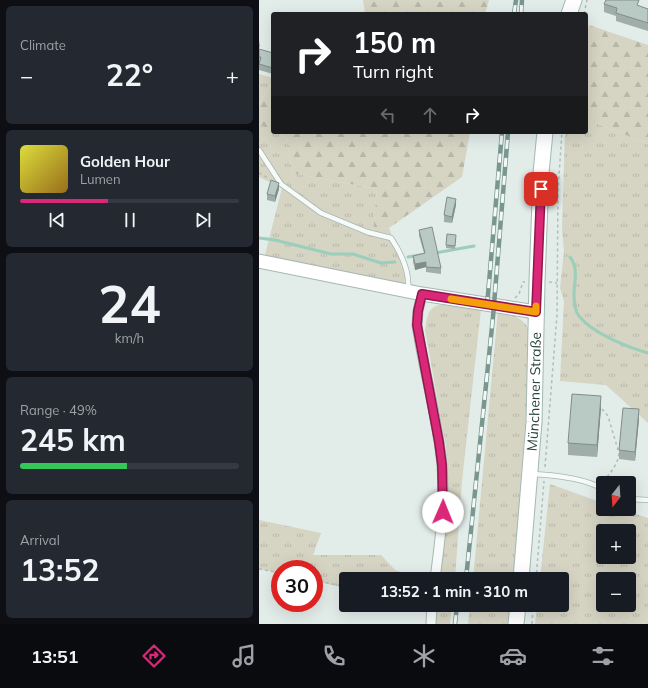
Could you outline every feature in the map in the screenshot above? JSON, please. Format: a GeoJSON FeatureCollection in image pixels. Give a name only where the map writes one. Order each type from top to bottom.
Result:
{"type":"FeatureCollection","features":[{"type":"Feature","properties":{"kind":"main road"},"geometry":{"type":"LineString","coordinates":[[570,12],[574,0]]}},
{"type":"Feature","properties":{"kind":"main road","name":"Münchener Straße"},"geometry":{"type":"LineString","coordinates":[[522,572],[537,474],[534,422],[536,312],[541,173],[545,134]]}},
{"type":"Feature","properties":{"kind":"main road"},"geometry":{"type":"LineString","coordinates":[[516,624],[517,612]]}},
{"type":"Feature","properties":{"kind":"street"},"geometry":{"type":"LineString","coordinates":[[259,261],[408,292],[536,312]]}},
{"type":"Feature","properties":{"kind":"street"},"geometry":{"type":"LineString","coordinates":[[422,294],[418,311],[417,325],[442,465],[443,489],[441,534],[436,572]]}},
{"type":"Feature","properties":{"kind":"street"},"geometry":{"type":"LineString","coordinates":[[431,624],[432,612]]}},
{"type":"Feature","properties":{"kind":"lane"},"geometry":{"type":"LineString","coordinates":[[259,150],[281,184],[321,212],[367,232],[391,238],[400,251],[408,277],[408,292]]}},
{"type":"Feature","properties":{"kind":"lane"},"geometry":{"type":"LineString","coordinates":[[537,474],[579,480],[596,486]]}},
{"type":"Feature","properties":{"kind":"lane"},"geometry":{"type":"LineString","coordinates":[[636,499],[648,500]]}},
{"type":"Feature","properties":{"kind":"path"},"geometry":{"type":"LineString","coordinates":[[584,12],[587,0]]}},
{"type":"Feature","properties":{"kind":"path"},"geometry":{"type":"LineString","coordinates":[[536,572],[537,474],[557,315],[558,190],[562,134]]}},
{"type":"Feature","properties":{"kind":"path"},"geometry":{"type":"LineString","coordinates":[[514,299],[519,294],[523,282],[557,283]]}},
{"type":"Feature","properties":{"kind":"path"},"geometry":{"type":"LineString","coordinates":[[602,409],[608,416],[619,453],[619,459],[608,476]]}},
{"type":"Feature","properties":{"kind":"path"},"geometry":{"type":"LineString","coordinates":[[259,569],[271,571]]}},
{"type":"Feature","properties":{"kind":"path"},"geometry":{"type":"LineString","coordinates":[[323,582],[339,585]]}},
{"type":"Feature","properties":{"kind":"path"},"geometry":{"type":"LineString","coordinates":[[532,624],[533,612]]}},
{"type":"Feature","properties":{"kind":"green space"},"geometry":{"type":"Polygon","coordinates":[[[363,0],[489,0],[486,12],[365,12],[363,0]]]}},
{"type":"Feature","properties":{"kind":"green space"},"geometry":{"type":"Polygon","coordinates":[[[589,25],[648,45],[648,144],[588,120],[589,25]]]}},
{"type":"Feature","properties":{"kind":"green space"},"geometry":{"type":"Polygon","coordinates":[[[259,74],[271,77],[271,84],[259,104],[259,74]]]}},
{"type":"Feature","properties":{"kind":"green space"},"geometry":{"type":"Polygon","coordinates":[[[271,84],[271,130],[259,124],[259,104],[271,84]]]}},
{"type":"Feature","properties":{"kind":"green space"},"geometry":{"type":"Polygon","coordinates":[[[588,120],[648,144],[648,423],[606,385],[560,381],[564,301],[560,288],[564,251],[562,228],[565,134],[588,134],[588,120]]]}},
{"type":"Feature","properties":{"kind":"green space"},"geometry":{"type":"Polygon","coordinates":[[[259,124],[271,130],[271,134],[279,134],[287,138],[292,173],[377,189],[373,231],[389,228],[406,274],[404,285],[265,255],[282,188],[259,177],[259,124]]]}},
{"type":"Feature","properties":{"kind":"green space"},"geometry":{"type":"Polygon","coordinates":[[[279,134],[470,134],[462,177],[389,228],[373,232],[377,189],[292,173],[287,138],[279,134]]]}},
{"type":"Feature","properties":{"kind":"green space"},"geometry":{"type":"Polygon","coordinates":[[[445,304],[481,309],[462,481],[456,572],[441,572],[447,518],[448,482],[446,446],[425,330],[429,312],[439,305],[445,304]]]}},
{"type":"Feature","properties":{"kind":"green space"},"geometry":{"type":"Polygon","coordinates":[[[498,310],[520,319],[529,330],[527,402],[521,477],[516,572],[474,572],[498,310]]]}},
{"type":"Feature","properties":{"kind":"green space"},"geometry":{"type":"Polygon","coordinates":[[[550,484],[596,500],[596,516],[636,516],[636,514],[648,518],[648,624],[535,624],[536,612],[569,612],[569,572],[541,572],[550,484]]]}},
{"type":"Feature","properties":{"kind":"green space"},"geometry":{"type":"Polygon","coordinates":[[[259,520],[321,533],[313,555],[381,555],[395,570],[402,572],[339,572],[339,586],[323,583],[323,560],[271,560],[271,571],[259,569],[259,520]]]}},
{"type":"Feature","properties":{"kind":"green space"},"geometry":{"type":"Polygon","coordinates":[[[437,612],[451,612],[450,624],[436,624],[437,612]]]}},
{"type":"Feature","properties":{"kind":"green space"},"geometry":{"type":"Polygon","coordinates":[[[469,612],[512,612],[510,624],[468,624],[469,612]]]}},
{"type":"Feature","properties":{"kind":"building"},"geometry":{"type":"Polygon","coordinates":[[[606,0],[639,0],[637,5],[648,9],[648,23],[616,13],[617,8],[604,4],[606,0]]]}},
{"type":"Feature","properties":{"kind":"building"},"geometry":{"type":"Polygon","coordinates":[[[259,49],[271,52],[271,67],[259,64],[261,57],[259,57],[259,49]]]}},
{"type":"Feature","properties":{"kind":"building"},"geometry":{"type":"Polygon","coordinates":[[[271,180],[279,183],[275,196],[267,194],[271,180]]]}},
{"type":"Feature","properties":{"kind":"building"},"geometry":{"type":"Polygon","coordinates":[[[447,197],[456,199],[452,217],[444,215],[447,197]]]}},
{"type":"Feature","properties":{"kind":"building"},"geometry":{"type":"Polygon","coordinates":[[[432,227],[441,268],[426,267],[426,262],[415,264],[413,256],[425,253],[419,230],[432,227]]]}},
{"type":"Feature","properties":{"kind":"building"},"geometry":{"type":"Polygon","coordinates":[[[447,234],[456,235],[455,246],[446,245],[447,234]]]}},
{"type":"Feature","properties":{"kind":"building"},"geometry":{"type":"Polygon","coordinates":[[[572,394],[601,396],[597,445],[568,443],[572,394]]]}},
{"type":"Feature","properties":{"kind":"building"},"geometry":{"type":"Polygon","coordinates":[[[623,408],[639,409],[635,452],[619,450],[623,408]]]}},
{"type":"Feature","properties":{"kind":"waterway"},"geometry":{"type":"LineString","coordinates":[[259,238],[275,240],[331,254],[353,254],[381,263],[395,262]]}},
{"type":"Feature","properties":{"kind":"waterway"},"geometry":{"type":"LineString","coordinates":[[435,253],[474,246]]}},
{"type":"Feature","properties":{"kind":"waterway"},"geometry":{"type":"LineString","coordinates":[[408,257],[420,255]]}},
{"type":"Feature","properties":{"kind":"waterway"},"geometry":{"type":"LineString","coordinates":[[570,257],[575,271],[574,300],[579,316],[601,334],[620,343],[648,353]]}},
{"type":"Feature","properties":{"kind":"railway"},"geometry":{"type":"LineString","coordinates":[[514,12],[516,0]]}},
{"type":"Feature","properties":{"kind":"railway"},"geometry":{"type":"LineString","coordinates":[[521,12],[522,0]]}},
{"type":"Feature","properties":{"kind":"railway"},"geometry":{"type":"LineString","coordinates":[[487,306],[502,134]]}},
{"type":"Feature","properties":{"kind":"railway"},"geometry":{"type":"LineString","coordinates":[[467,572],[493,317],[508,134]]}},
{"type":"Feature","properties":{"kind":"railway"},"geometry":{"type":"LineString","coordinates":[[455,624],[456,612]]}},
{"type":"Feature","properties":{"kind":"slow traffic"},"geometry":{"type":"LineString","coordinates":[[451,299],[536,312],[536,306]]}},
{"type":"Feature","properties":{"kind":"route"},"geometry":{"type":"LineString","coordinates":[[443,512],[442,465],[439,442],[416,320],[422,294],[463,302],[536,312],[541,189]]}}]}
